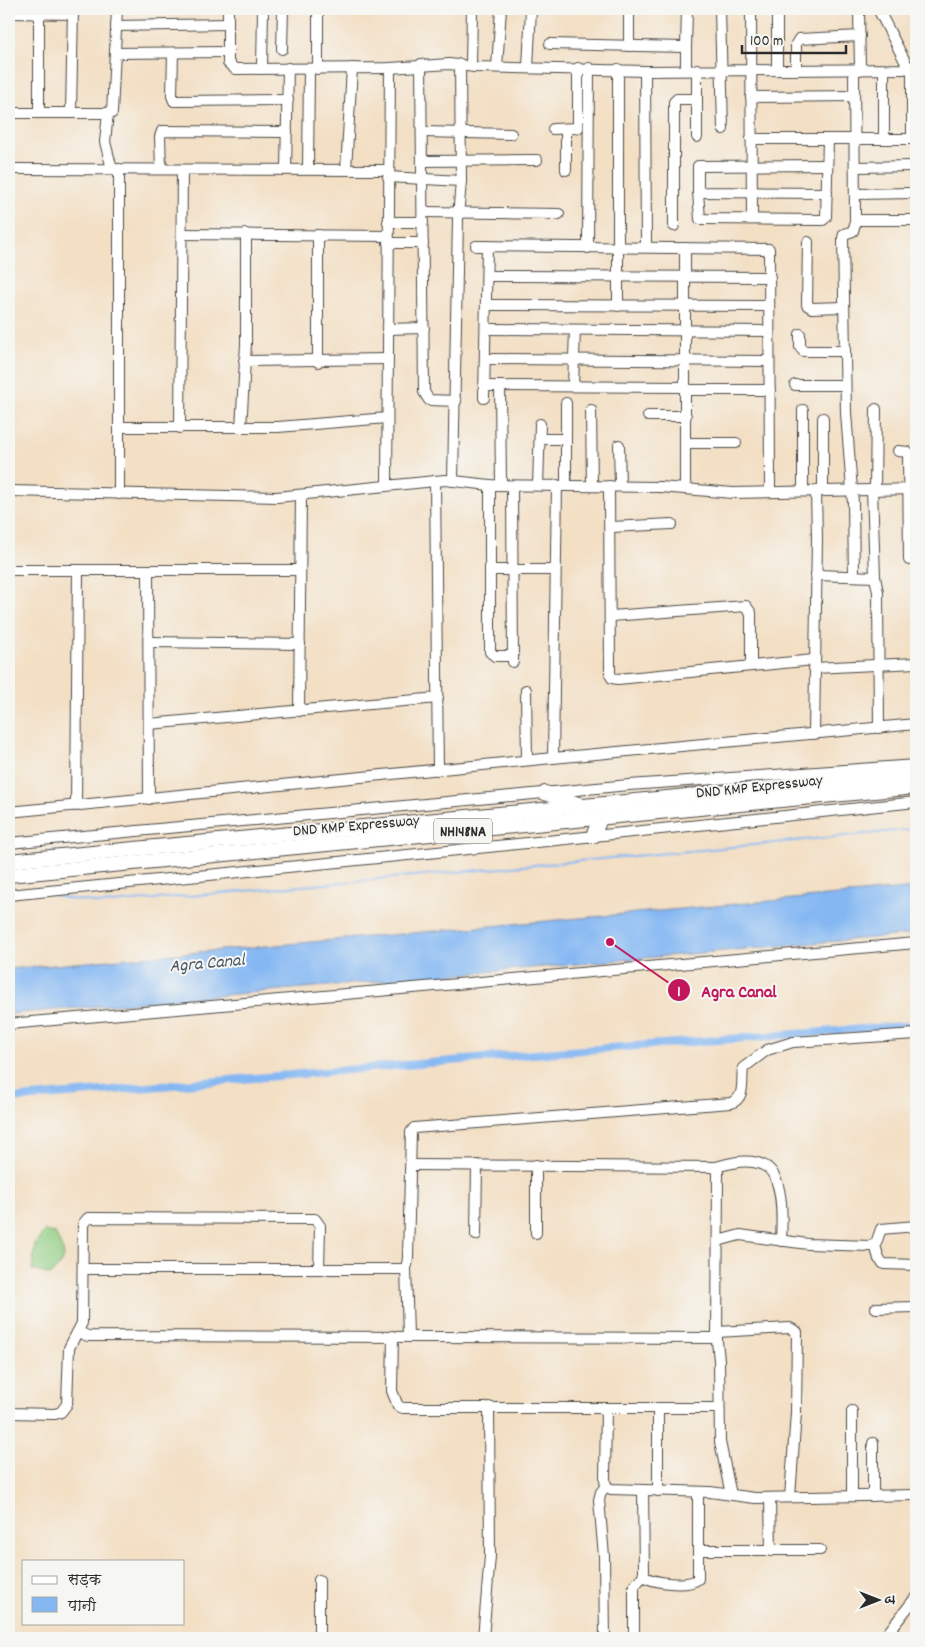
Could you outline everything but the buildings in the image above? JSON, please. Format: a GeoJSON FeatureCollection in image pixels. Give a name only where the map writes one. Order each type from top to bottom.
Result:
{"type":"FeatureCollection","features":[{"type":"Feature","properties":{"kind":"highway","name":"DND KMP Expressway"},"geometry":{"type":"LineString","coordinates":[[9,861],[916,774]]}},
{"type":"Feature","properties":{"kind":"highway","name":"DND KMP Expressway"},"geometry":{"type":"LineString","coordinates":[[9,875],[916,787]]}},
{"type":"Feature","properties":{"kind":"highway"},"geometry":{"type":"LineString","coordinates":[[545,793],[582,806]]}},
{"type":"Feature","properties":{"kind":"highway"},"geometry":{"type":"LineString","coordinates":[[593,836],[600,819]]}},
{"type":"Feature","properties":{"kind":"street"},"geometry":{"type":"LineString","coordinates":[[9,114],[112,113],[117,9]]}},
{"type":"Feature","properties":{"kind":"street"},"geometry":{"type":"LineString","coordinates":[[228,9],[228,63],[232,68],[390,68],[421,64],[645,71],[884,70],[913,68]]}},
{"type":"Feature","properties":{"kind":"street"},"geometry":{"type":"LineString","coordinates":[[262,68],[263,9]]}},
{"type":"Feature","properties":{"kind":"street"},"geometry":{"type":"LineString","coordinates":[[282,49],[283,9]]}},
{"type":"Feature","properties":{"kind":"street"},"geometry":{"type":"LineString","coordinates":[[308,169],[318,9]]}},
{"type":"Feature","properties":{"kind":"street"},"geometry":{"type":"LineString","coordinates":[[453,481],[461,181],[460,134],[465,65],[472,9]]}},
{"type":"Feature","properties":{"kind":"street"},"geometry":{"type":"LineString","coordinates":[[497,67],[501,9]]}},
{"type":"Feature","properties":{"kind":"street"},"geometry":{"type":"LineString","coordinates":[[528,67],[531,9]]}},
{"type":"Feature","properties":{"kind":"street"},"geometry":{"type":"LineString","coordinates":[[629,9],[629,46]]}},
{"type":"Feature","properties":{"kind":"street"},"geometry":{"type":"LineString","coordinates":[[687,9],[686,48],[697,99],[697,137]]}},
{"type":"Feature","properties":{"kind":"street"},"geometry":{"type":"LineString","coordinates":[[720,9],[723,129]]}},
{"type":"Feature","properties":{"kind":"street"},"geometry":{"type":"LineString","coordinates":[[751,9],[752,219]]}},
{"type":"Feature","properties":{"kind":"street"},"geometry":{"type":"LineString","coordinates":[[777,69],[778,9]]}},
{"type":"Feature","properties":{"kind":"street"},"geometry":{"type":"LineString","coordinates":[[854,576],[852,490],[845,385],[843,238],[844,234],[854,229],[855,220],[854,96],[860,36],[859,9]]}},
{"type":"Feature","properties":{"kind":"street"},"geometry":{"type":"LineString","coordinates":[[751,140],[914,139],[913,68],[878,9]]}},
{"type":"Feature","properties":{"kind":"street"},"geometry":{"type":"LineString","coordinates":[[9,13],[73,11],[70,113]]}},
{"type":"Feature","properties":{"kind":"street"},"geometry":{"type":"LineString","coordinates":[[39,13],[40,113]]}},
{"type":"Feature","properties":{"kind":"street"},"geometry":{"type":"LineString","coordinates":[[116,26],[228,24]]}},
{"type":"Feature","properties":{"kind":"street"},"geometry":{"type":"LineString","coordinates":[[796,69],[796,44],[799,39],[860,36]]}},
{"type":"Feature","properties":{"kind":"street"},"geometry":{"type":"LineString","coordinates":[[550,44],[686,48]]}},
{"type":"Feature","properties":{"kind":"street"},"geometry":{"type":"LineString","coordinates":[[115,53],[228,52]]}},
{"type":"Feature","properties":{"kind":"street"},"geometry":{"type":"LineString","coordinates":[[173,53],[174,101],[288,100]]}},
{"type":"Feature","properties":{"kind":"street"},"geometry":{"type":"LineString","coordinates":[[421,64],[424,388],[426,398],[432,401],[456,401]]}},
{"type":"Feature","properties":{"kind":"street"},"geometry":{"type":"LineString","coordinates":[[286,169],[288,68]]}},
{"type":"Feature","properties":{"kind":"street"},"geometry":{"type":"LineString","coordinates":[[346,170],[352,68]]}},
{"type":"Feature","properties":{"kind":"street"},"geometry":{"type":"LineString","coordinates":[[387,485],[390,68]]}},
{"type":"Feature","properties":{"kind":"street"},"geometry":{"type":"LineString","coordinates":[[553,129],[577,129],[579,126],[584,68]]}},
{"type":"Feature","properties":{"kind":"street"},"geometry":{"type":"LineString","coordinates":[[584,68],[588,248]]}},
{"type":"Feature","properties":{"kind":"street"},"geometry":{"type":"LineString","coordinates":[[618,69],[618,306]]}},
{"type":"Feature","properties":{"kind":"street"},"geometry":{"type":"LineString","coordinates":[[884,70],[884,139]]}},
{"type":"Feature","properties":{"kind":"street"},"geometry":{"type":"LineString","coordinates":[[645,71],[646,246]]}},
{"type":"Feature","properties":{"kind":"street"},"geometry":{"type":"LineString","coordinates":[[751,97],[854,96]]}},
{"type":"Feature","properties":{"kind":"street"},"geometry":{"type":"LineString","coordinates":[[674,226],[674,102],[677,99],[697,99]]}},
{"type":"Feature","properties":{"kind":"street"},"geometry":{"type":"LineString","coordinates":[[108,113],[105,142],[115,169],[120,427],[119,494]]}},
{"type":"Feature","properties":{"kind":"street"},"geometry":{"type":"LineString","coordinates":[[566,129],[566,170]]}},
{"type":"Feature","properties":{"kind":"street"},"geometry":{"type":"LineString","coordinates":[[161,170],[160,136],[162,131],[287,132]]}},
{"type":"Feature","properties":{"kind":"street"},"geometry":{"type":"LineString","coordinates":[[422,132],[511,134]]}},
{"type":"Feature","properties":{"kind":"street"},"geometry":{"type":"LineString","coordinates":[[827,165],[699,165],[698,192],[700,218],[823,220],[826,217],[828,139]]}},
{"type":"Feature","properties":{"kind":"street"},"geometry":{"type":"LineString","coordinates":[[422,161],[537,160]]}},
{"type":"Feature","properties":{"kind":"street"},"geometry":{"type":"LineString","coordinates":[[856,167],[913,166]]}},
{"type":"Feature","properties":{"kind":"street"},"geometry":{"type":"LineString","coordinates":[[9,169],[346,170],[388,173],[422,180],[461,181]]}},
{"type":"Feature","properties":{"kind":"street"},"geometry":{"type":"LineString","coordinates":[[180,428],[182,170]]}},
{"type":"Feature","properties":{"kind":"street"},"geometry":{"type":"LineString","coordinates":[[698,192],[827,193]]}},
{"type":"Feature","properties":{"kind":"street"},"geometry":{"type":"LineString","coordinates":[[856,194],[913,193]]}},
{"type":"Feature","properties":{"kind":"street"},"geometry":{"type":"LineString","coordinates":[[388,222],[459,212],[560,214]]}},
{"type":"Feature","properties":{"kind":"street"},"geometry":{"type":"LineString","coordinates":[[855,220],[913,220]]}},
{"type":"Feature","properties":{"kind":"street"},"geometry":{"type":"LineString","coordinates":[[182,234],[318,235],[424,243]]}},
{"type":"Feature","properties":{"kind":"street"},"geometry":{"type":"LineString","coordinates":[[241,428],[246,234]]}},
{"type":"Feature","properties":{"kind":"street"},"geometry":{"type":"LineString","coordinates":[[318,235],[318,362]]}},
{"type":"Feature","properties":{"kind":"street"},"geometry":{"type":"LineString","coordinates":[[808,242],[807,305],[812,308],[844,307]]}},
{"type":"Feature","properties":{"kind":"street"},"geometry":{"type":"LineString","coordinates":[[484,398],[487,276],[481,246],[766,248],[770,253],[770,491]]}},
{"type":"Feature","properties":{"kind":"street"},"geometry":{"type":"LineString","coordinates":[[685,248],[685,489]]}},
{"type":"Feature","properties":{"kind":"street"},"geometry":{"type":"LineString","coordinates":[[487,276],[770,277]]}},
{"type":"Feature","properties":{"kind":"street"},"geometry":{"type":"LineString","coordinates":[[486,305],[769,306]]}},
{"type":"Feature","properties":{"kind":"street"},"geometry":{"type":"LineString","coordinates":[[387,328],[424,328]]}},
{"type":"Feature","properties":{"kind":"street"},"geometry":{"type":"LineString","coordinates":[[486,329],[769,331]]}},
{"type":"Feature","properties":{"kind":"street"},"geometry":{"type":"LineString","coordinates":[[573,386],[575,330]]}},
{"type":"Feature","properties":{"kind":"street"},"geometry":{"type":"LineString","coordinates":[[800,334],[800,347],[803,351],[845,351]]}},
{"type":"Feature","properties":{"kind":"street"},"geometry":{"type":"LineString","coordinates":[[485,359],[574,358],[769,361]]}},
{"type":"Feature","properties":{"kind":"street"},"geometry":{"type":"LineString","coordinates":[[244,361],[318,362],[387,359]]}},
{"type":"Feature","properties":{"kind":"street"},"geometry":{"type":"LineString","coordinates":[[795,385],[845,385]]}},
{"type":"Feature","properties":{"kind":"street"},"geometry":{"type":"LineString","coordinates":[[484,386],[770,390]]}},
{"type":"Feature","properties":{"kind":"street"},"geometry":{"type":"LineString","coordinates":[[490,485],[490,652],[495,656],[513,659],[512,570],[500,386]]}},
{"type":"Feature","properties":{"kind":"street"},"geometry":{"type":"LineString","coordinates":[[553,758],[555,570],[566,439],[566,403]]}},
{"type":"Feature","properties":{"kind":"street"},"geometry":{"type":"LineString","coordinates":[[876,409],[874,489],[878,592],[879,728]]}},
{"type":"Feature","properties":{"kind":"street"},"geometry":{"type":"LineString","coordinates":[[592,410],[592,486]]}},
{"type":"Feature","properties":{"kind":"street"},"geometry":{"type":"LineString","coordinates":[[802,410],[803,490]]}},
{"type":"Feature","properties":{"kind":"street"},"geometry":{"type":"LineString","coordinates":[[648,416],[686,416]]}},
{"type":"Feature","properties":{"kind":"street"},"geometry":{"type":"LineString","coordinates":[[120,427],[241,428],[295,426],[387,418]]}},
{"type":"Feature","properties":{"kind":"street"},"geometry":{"type":"LineString","coordinates":[[814,734],[816,575],[824,418]]}},
{"type":"Feature","properties":{"kind":"street"},"geometry":{"type":"LineString","coordinates":[[538,485],[540,424]]}},
{"type":"Feature","properties":{"kind":"street"},"geometry":{"type":"LineString","coordinates":[[540,439],[566,439]]}},
{"type":"Feature","properties":{"kind":"street"},"geometry":{"type":"LineString","coordinates":[[685,443],[736,442]]}},
{"type":"Feature","properties":{"kind":"street"},"geometry":{"type":"LineString","coordinates":[[619,445],[611,527],[610,674],[614,679],[751,666],[916,663]]}},
{"type":"Feature","properties":{"kind":"street"},"geometry":{"type":"LineString","coordinates":[[898,451],[908,452],[912,489],[910,560]]}},
{"type":"Feature","properties":{"kind":"street"},"geometry":{"type":"LineString","coordinates":[[436,481],[438,770]]}},
{"type":"Feature","properties":{"kind":"street"},"geometry":{"type":"LineString","coordinates":[[9,491],[257,497],[301,495],[436,481],[507,486],[614,486],[733,493],[912,489]]}},
{"type":"Feature","properties":{"kind":"street"},"geometry":{"type":"LineString","coordinates":[[299,711],[301,495]]}},
{"type":"Feature","properties":{"kind":"street"},"geometry":{"type":"LineString","coordinates":[[611,527],[672,524]]}},
{"type":"Feature","properties":{"kind":"street"},"geometry":{"type":"LineString","coordinates":[[9,570],[300,570]]}},
{"type":"Feature","properties":{"kind":"street"},"geometry":{"type":"LineString","coordinates":[[76,806],[78,570]]}},
{"type":"Feature","properties":{"kind":"street"},"geometry":{"type":"LineString","coordinates":[[490,570],[555,570]]}},
{"type":"Feature","properties":{"kind":"street"},"geometry":{"type":"LineString","coordinates":[[148,571],[150,642],[149,799]]}},
{"type":"Feature","properties":{"kind":"street"},"geometry":{"type":"LineString","coordinates":[[816,575],[876,576]]}},
{"type":"Feature","properties":{"kind":"street"},"geometry":{"type":"LineString","coordinates":[[611,616],[746,606],[750,613],[751,666]]}},
{"type":"Feature","properties":{"kind":"street"},"geometry":{"type":"LineString","coordinates":[[150,642],[300,644]]}},
{"type":"Feature","properties":{"kind":"street"},"geometry":{"type":"LineString","coordinates":[[526,690],[527,760]]}},
{"type":"Feature","properties":{"kind":"street"},"geometry":{"type":"LineString","coordinates":[[149,724],[438,698]]}},
{"type":"Feature","properties":{"kind":"street"},"geometry":{"type":"LineString","coordinates":[[9,812],[527,760],[916,724]]}},
{"type":"Feature","properties":{"kind":"street"},"geometry":{"type":"LineString","coordinates":[[9,842],[545,793],[916,764]]}},
{"type":"Feature","properties":{"kind":"street"},"geometry":{"type":"LineString","coordinates":[[9,895],[916,802]]}},
{"type":"Feature","properties":{"kind":"street"},"geometry":{"type":"LineString","coordinates":[[9,1024],[916,943]]}},
{"type":"Feature","properties":{"kind":"street"},"geometry":{"type":"LineString","coordinates":[[408,1336],[406,1267],[411,1132],[416,1127],[731,1103],[738,1100],[741,1093],[743,1068],[775,1047],[793,1042],[916,1034]]}},
{"type":"Feature","properties":{"kind":"street"},"geometry":{"type":"LineString","coordinates":[[411,1165],[716,1167],[739,1162],[763,1164],[771,1171],[782,1203],[781,1241]]}},
{"type":"Feature","properties":{"kind":"street"},"geometry":{"type":"LineString","coordinates":[[536,1165],[536,1233]]}},
{"type":"Feature","properties":{"kind":"street"},"geometry":{"type":"LineString","coordinates":[[476,1235],[477,1166]]}},
{"type":"Feature","properties":{"kind":"street"},"geometry":{"type":"LineString","coordinates":[[716,1167],[718,1173],[717,1335],[721,1454],[731,1495]]}},
{"type":"Feature","properties":{"kind":"street"},"geometry":{"type":"LineString","coordinates":[[9,1414],[55,1414],[64,1409],[69,1394],[69,1348],[72,1338],[78,1332],[82,1323],[83,1224],[86,1219],[315,1219],[320,1226],[319,1269]]}},
{"type":"Feature","properties":{"kind":"street"},"geometry":{"type":"LineString","coordinates":[[916,1226],[881,1228],[875,1245],[879,1259],[884,1264],[916,1265]]}},
{"type":"Feature","properties":{"kind":"street"},"geometry":{"type":"LineString","coordinates":[[718,1241],[740,1236],[817,1245],[875,1245]]}},
{"type":"Feature","properties":{"kind":"street"},"geometry":{"type":"LineString","coordinates":[[83,1269],[401,1269],[406,1267]]}},
{"type":"Feature","properties":{"kind":"street"},"geometry":{"type":"LineString","coordinates":[[876,1308],[916,1307]]}},
{"type":"Feature","properties":{"kind":"street"},"geometry":{"type":"LineString","coordinates":[[78,1332],[88,1336],[717,1335],[790,1328],[797,1332],[796,1413],[790,1497]]}},
{"type":"Feature","properties":{"kind":"street"},"geometry":{"type":"LineString","coordinates":[[393,1336],[392,1391],[398,1406],[410,1409],[489,1407],[719,1408]]}},
{"type":"Feature","properties":{"kind":"street"},"geometry":{"type":"LineString","coordinates":[[483,1638],[490,1556],[489,1407]]}},
{"type":"Feature","properties":{"kind":"street"},"geometry":{"type":"LineString","coordinates":[[605,1638],[604,1556],[599,1500],[601,1492],[606,1486],[606,1408]]}},
{"type":"Feature","properties":{"kind":"street"},"geometry":{"type":"LineString","coordinates":[[658,1409],[658,1491]]}},
{"type":"Feature","properties":{"kind":"street"},"geometry":{"type":"LineString","coordinates":[[852,1411],[852,1496]]}},
{"type":"Feature","properties":{"kind":"street"},"geometry":{"type":"LineString","coordinates":[[873,1443],[873,1496]]}},
{"type":"Feature","properties":{"kind":"street"},"geometry":{"type":"LineString","coordinates":[[606,1486],[614,1490],[698,1492],[770,1498],[916,1495]]}},
{"type":"Feature","properties":{"kind":"street"},"geometry":{"type":"LineString","coordinates":[[634,1638],[634,1586],[643,1576],[643,1490]]}},
{"type":"Feature","properties":{"kind":"street"},"geometry":{"type":"LineString","coordinates":[[643,1576],[664,1582],[694,1582],[698,1576],[698,1492]]}},
{"type":"Feature","properties":{"kind":"street"},"geometry":{"type":"LineString","coordinates":[[770,1498],[771,1551]]}},
{"type":"Feature","properties":{"kind":"street"},"geometry":{"type":"LineString","coordinates":[[699,1550],[820,1550]]}},
{"type":"Feature","properties":{"kind":"street"},"geometry":{"type":"LineString","coordinates":[[319,1580],[319,1638]]}},
{"type":"Feature","properties":{"kind":"street"},"geometry":{"type":"LineString","coordinates":[[884,1638],[916,1597]]}},
{"type":"Feature","properties":{"kind":"green space"},"geometry":{"type":"Polygon","coordinates":[[[44,1231],[55,1233],[64,1256],[51,1275],[32,1270],[35,1245],[44,1231]]]}},
{"type":"Feature","properties":{"kind":"water"},"geometry":{"type":"Polygon","coordinates":[[[916,888],[916,934],[9,1014],[9,969],[916,888]]]}},
{"type":"Feature","properties":{"kind":"waterway"},"geometry":{"type":"LineString","coordinates":[[53,894],[64,898],[100,904],[916,829]]}},
{"type":"Feature","properties":{"kind":"waterway"},"geometry":{"type":"LineString","coordinates":[[9,1099],[557,1052],[916,1025]]}},
{"type":"Feature","properties":{"kind":"place","name":"Agra Canal"},"geometry":{"type":"Point","coordinates":[610,942]}}]}
